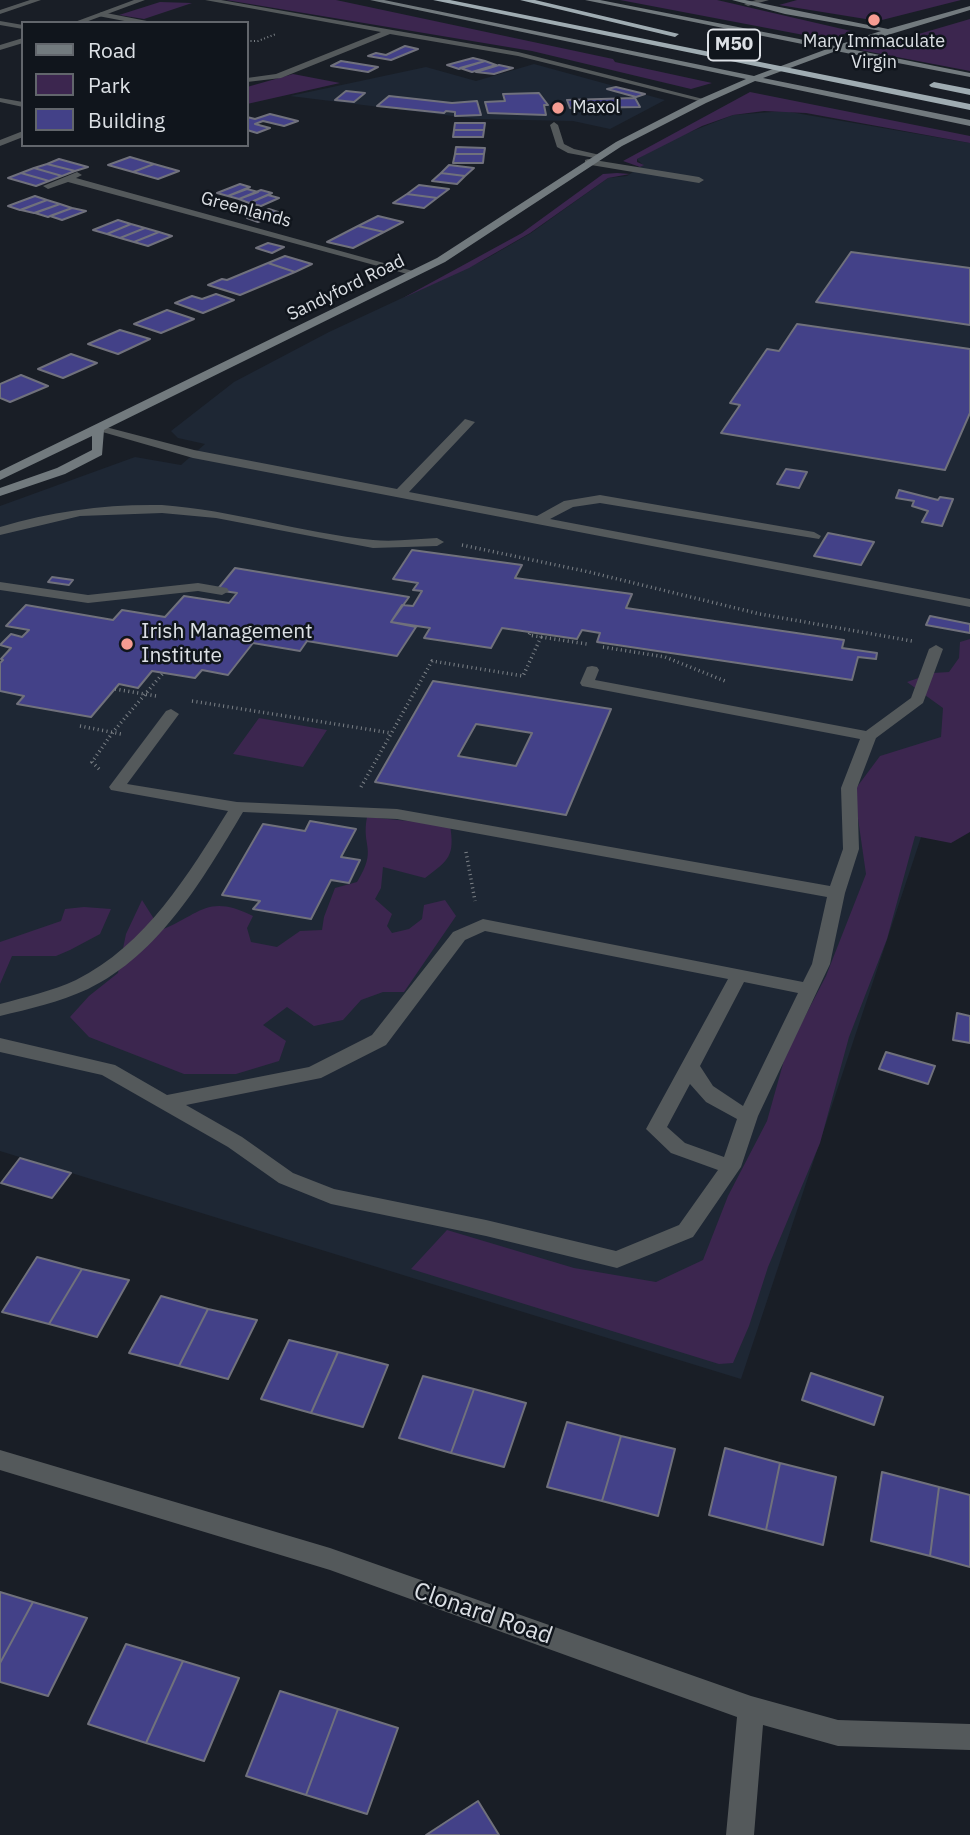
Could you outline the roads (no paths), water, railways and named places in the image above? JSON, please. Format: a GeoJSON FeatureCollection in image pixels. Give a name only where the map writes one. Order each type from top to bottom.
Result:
{"type":"FeatureCollection","features":[{"type":"Feature","properties":{"kind":"highway","name":"M50"},"geometry":{"type":"LineString","coordinates":[[437,0],[970,107]]}},
{"type":"Feature","properties":{"kind":"highway"},"geometry":{"type":"LineString","coordinates":[[524,0],[675,34]]}},
{"type":"Feature","properties":{"kind":"highway","name":"M50"},"geometry":{"type":"LineString","coordinates":[[513,3],[687,36]]}},
{"type":"Feature","properties":{"kind":"highway","name":"M50"},"geometry":{"type":"LineString","coordinates":[[788,56],[826,63]]}},
{"type":"Feature","properties":{"kind":"highway"},"geometry":{"type":"LineString","coordinates":[[918,81],[970,92]]}},
{"type":"Feature","properties":{"kind":"main road"},"geometry":{"type":"LineString","coordinates":[[374,0],[970,123]]}},
{"type":"Feature","properties":{"kind":"main road"},"geometry":{"type":"LineString","coordinates":[[589,0],[970,75]]}},
{"type":"Feature","properties":{"kind":"main road"},"geometry":{"type":"LineString","coordinates":[[736,0],[889,31]]}},
{"type":"Feature","properties":{"kind":"main road","name":"Sandyford Road"},"geometry":{"type":"LineString","coordinates":[[0,476],[415,273],[498,225],[592,159],[703,100],[866,38],[970,8]]}},
{"type":"Feature","properties":{"kind":"main road"},"geometry":{"type":"LineString","coordinates":[[0,492],[61,471],[98,452],[98,429]]}},
{"type":"Feature","properties":{"kind":"street"},"geometry":{"type":"LineString","coordinates":[[0,12],[37,0]]}},
{"type":"Feature","properties":{"kind":"street"},"geometry":{"type":"LineString","coordinates":[[81,21],[141,0]]}},
{"type":"Feature","properties":{"kind":"street"},"geometry":{"type":"LineString","coordinates":[[209,0],[496,50],[703,100]]}},
{"type":"Feature","properties":{"kind":"street"},"geometry":{"type":"LineString","coordinates":[[748,4],[765,0]]}},
{"type":"Feature","properties":{"kind":"street"},"geometry":{"type":"LineString","coordinates":[[101,14],[138,21]]}},
{"type":"Feature","properties":{"kind":"street"},"geometry":{"type":"LineString","coordinates":[[0,23],[21,27]]}},
{"type":"Feature","properties":{"kind":"street"},"geometry":{"type":"LineString","coordinates":[[248,80],[278,76],[390,31]]}},
{"type":"Feature","properties":{"kind":"street"},"geometry":{"type":"LineString","coordinates":[[0,48],[21,41]]}},
{"type":"Feature","properties":{"kind":"street"},"geometry":{"type":"LineString","coordinates":[[0,100],[21,105]]}},
{"type":"Feature","properties":{"kind":"street"},"geometry":{"type":"LineString","coordinates":[[554,125],[560,145],[570,151],[592,159],[699,180]]}},
{"type":"Feature","properties":{"kind":"street"},"geometry":{"type":"LineString","coordinates":[[0,143],[21,135]]}},
{"type":"Feature","properties":{"kind":"street"},"geometry":{"type":"LineString","coordinates":[[48,186],[84,173]]}},
{"type":"Feature","properties":{"kind":"street","name":"Greenlands"},"geometry":{"type":"LineString","coordinates":[[68,178],[415,273]]}},
{"type":"Feature","properties":{"kind":"street"},"geometry":{"type":"LineString","coordinates":[[401,492],[469,422]]}},
{"type":"Feature","properties":{"kind":"street"},"geometry":{"type":"LineString","coordinates":[[98,429],[193,454],[970,603]]}},
{"type":"Feature","properties":{"kind":"street"},"geometry":{"type":"LineString","coordinates":[[540,520],[554,509],[572,501],[600,499],[814,536]]}},
{"type":"Feature","properties":{"kind":"street"},"geometry":{"type":"LineString","coordinates":[[0,531],[47,517],[96,510],[165,509],[217,514],[329,538],[376,545],[437,542]]}},
{"type":"Feature","properties":{"kind":"street"},"geometry":{"type":"LineString","coordinates":[[0,586],[88,599],[198,587],[222,591]]}},
{"type":"Feature","properties":{"kind":"street"},"geometry":{"type":"LineString","coordinates":[[0,1045],[108,1070],[235,1142],[286,1178],[331,1196],[486,1228],[617,1260],[686,1231],[731,1167],[748,1116],[821,964],[836,893],[851,849],[849,788],[869,736],[918,699],[936,649]]}},
{"type":"Feature","properties":{"kind":"street"},"geometry":{"type":"LineString","coordinates":[[592,670],[587,683],[869,736]]}},
{"type":"Feature","properties":{"kind":"street"},"geometry":{"type":"LineString","coordinates":[[171,714],[117,787],[213,806],[371,810],[836,893]]}},
{"type":"Feature","properties":{"kind":"street"},"geometry":{"type":"LineString","coordinates":[[0,1010],[42,999],[92,979],[143,940],[192,882],[238,807]]}},
{"type":"Feature","properties":{"kind":"street"},"geometry":{"type":"LineString","coordinates":[[165,1102],[314,1073],[379,1040],[459,936],[483,925],[810,989]]}},
{"type":"Feature","properties":{"kind":"street"},"geometry":{"type":"LineString","coordinates":[[731,1167],[678,1147],[656,1129],[739,975]]}},
{"type":"Feature","properties":{"kind":"street"},"geometry":{"type":"LineString","coordinates":[[690,1066],[698,1084],[712,1098],[748,1116]]}},
{"type":"Feature","properties":{"kind":"street","name":"Clonard Road"},"geometry":{"type":"LineString","coordinates":[[0,1461],[330,1559],[751,1709],[838,1733],[970,1737]]}},
{"type":"Feature","properties":{"kind":"street"},"geometry":{"type":"LineString","coordinates":[[740,1835],[751,1709]]}},
{"type":"Feature","properties":{"kind":"place","name":"Mary Immaculate Virgin"},"geometry":{"type":"Point","coordinates":[874,20]}},
{"type":"Feature","properties":{"kind":"place","name":"Maxol"},"geometry":{"type":"Point","coordinates":[558,108]}},
{"type":"Feature","properties":{"kind":"place","name":"Irish Management Institute"},"geometry":{"type":"Point","coordinates":[127,644]}}]}
